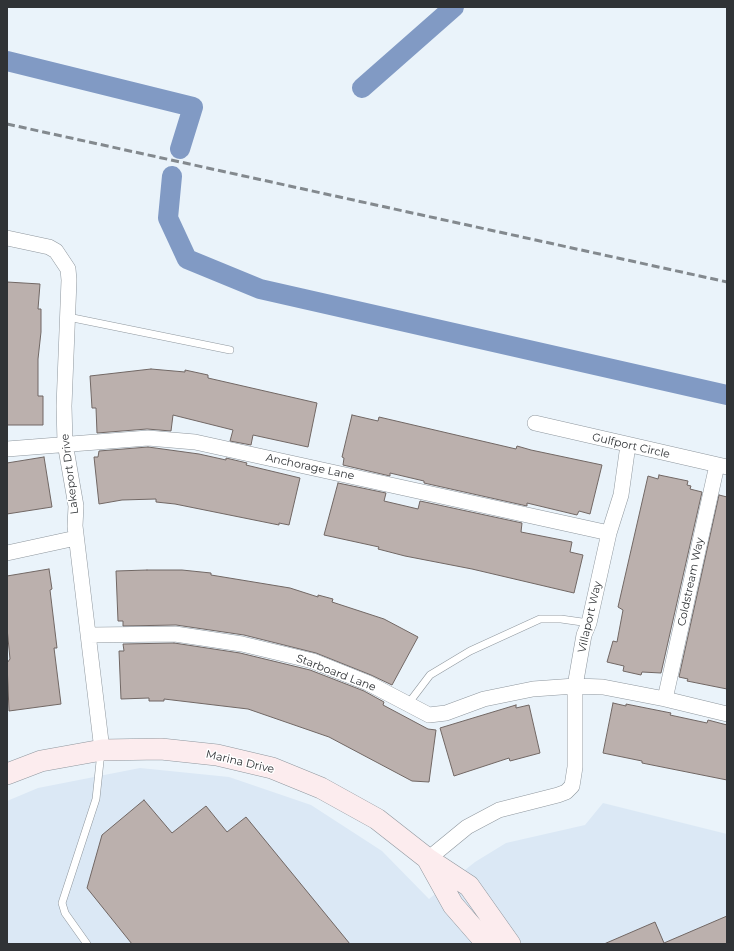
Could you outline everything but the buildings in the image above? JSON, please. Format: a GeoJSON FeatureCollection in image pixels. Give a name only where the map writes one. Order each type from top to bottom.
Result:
{"type":"FeatureCollection","features":[{"type":"Feature","properties":{"kind":"street","name":"Lakeport Drive"},"geometry":{"type":"LineString","coordinates":[[7,238],[49,247],[56,251],[68,269],[68,317],[64,406],[65,443],[76,506],[76,538],[102,750]]}},
{"type":"Feature","properties":{"kind":"street","name":"Gulfport Circle"},"geometry":{"type":"LineString","coordinates":[[535,423],[628,446],[722,466]]}},
{"type":"Feature","properties":{"kind":"street","name":"Anchorage Lane"},"geometry":{"type":"LineString","coordinates":[[7,449],[65,443],[148,438],[195,442],[609,533]]}},
{"type":"Feature","properties":{"kind":"street","name":"Villaport Way"},"geometry":{"type":"LineString","coordinates":[[428,859],[467,827],[499,810],[558,795],[569,790],[574,781],[576,686],[584,635],[589,623],[609,533],[621,495],[628,446]]}},
{"type":"Feature","properties":{"kind":"street","name":"Coldstream Way"},"geometry":{"type":"LineString","coordinates":[[665,699],[722,466]]}},
{"type":"Feature","properties":{"kind":"street"},"geometry":{"type":"LineString","coordinates":[[7,553],[76,538]]}},
{"type":"Feature","properties":{"kind":"street","name":"Starboard Lane"},"geometry":{"type":"LineString","coordinates":[[89,635],[175,634],[242,644],[313,661],[368,683],[429,715],[446,713],[484,699],[533,689],[576,686]]}},
{"type":"Feature","properties":{"kind":"street"},"geometry":{"type":"LineString","coordinates":[[576,686],[602,687],[665,699],[727,714]]}},
{"type":"Feature","properties":{"kind":"street","name":"Marina Drive"},"geometry":{"type":"LineString","coordinates":[[7,774],[41,761],[102,750],[161,749],[217,755],[272,768],[321,788],[377,820],[428,859],[469,886],[510,944]]}},
{"type":"Feature","properties":{"kind":"street","name":"Marina Drive"},"geometry":{"type":"LineString","coordinates":[[428,859],[453,905],[487,944]]}},
{"type":"Feature","properties":{"kind":"lane"},"geometry":{"type":"LineString","coordinates":[[68,317],[230,350]]}},
{"type":"Feature","properties":{"kind":"lane"},"geometry":{"type":"LineString","coordinates":[[408,704],[430,674],[470,651],[540,619],[561,619],[589,623]]}},
{"type":"Feature","properties":{"kind":"lane"},"geometry":{"type":"LineString","coordinates":[[87,944],[65,913],[62,903],[96,799],[102,750]]}},
{"type":"Feature","properties":{"kind":"shaded area"},"geometry":{"type":"Polygon","coordinates":[[[140,768],[229,777],[311,805],[382,851],[429,899],[475,862],[506,843],[585,825],[603,803],[727,834],[727,944],[7,944],[7,801],[38,788],[140,768]]]}},
{"type":"Feature","properties":{"kind":"waterway"},"geometry":{"type":"LineString","coordinates":[[362,88],[454,7]]}},
{"type":"Feature","properties":{"kind":"waterway"},"geometry":{"type":"LineString","coordinates":[[7,61],[193,107],[180,149]]}},
{"type":"Feature","properties":{"kind":"waterway"},"geometry":{"type":"LineString","coordinates":[[172,176],[168,218],[187,259],[260,289],[727,395]]}},
{"type":"Feature","properties":{"kind":"railway"},"geometry":{"type":"LineString","coordinates":[[7,124],[727,282]]}}]}
